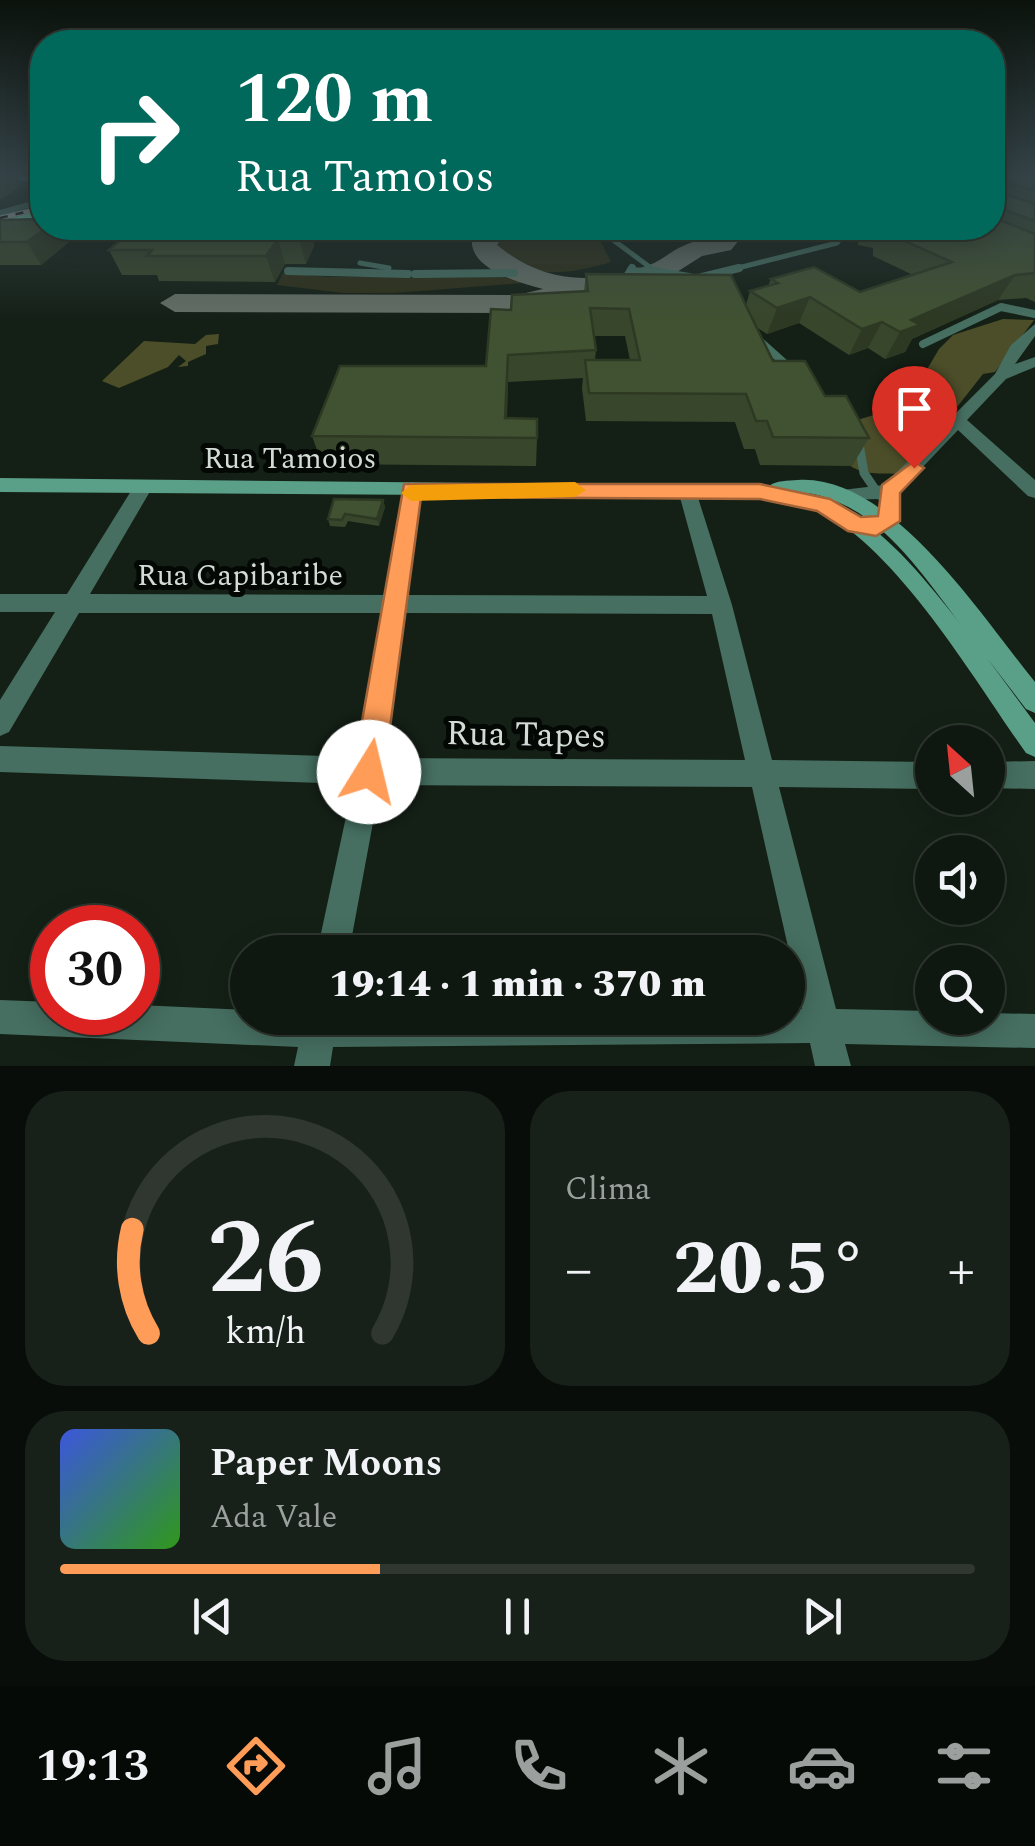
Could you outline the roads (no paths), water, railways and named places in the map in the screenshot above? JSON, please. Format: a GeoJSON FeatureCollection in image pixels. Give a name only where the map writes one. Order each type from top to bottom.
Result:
{"type":"FeatureCollection","features":[{"type":"Feature","properties":{"kind":"main road","name":"Rua Tamoios"},"geometry":{"type":"LineString","coordinates":[[0,484],[687,490],[760,492],[823,505],[856,525],[923,598],[1035,744]]}},
{"type":"Feature","properties":{"kind":"main road","name":"Rua Tamoios"},"geometry":{"type":"LineString","coordinates":[[760,492],[806,485],[849,496]]}},
{"type":"Feature","properties":{"kind":"main road"},"geometry":{"type":"LineString","coordinates":[[823,505],[830,498],[849,496],[886,502],[1035,701]]}},
{"type":"Feature","properties":{"kind":"main road"},"geometry":{"type":"LineString","coordinates":[[856,525],[876,527],[886,502]]}},
{"type":"Feature","properties":{"kind":"street"},"geometry":{"type":"LineString","coordinates":[[886,502],[1001,376],[1016,348],[1035,328]]}},
{"type":"Feature","properties":{"kind":"street"},"geometry":{"type":"LineString","coordinates":[[1001,376],[1035,361]]}},
{"type":"Feature","properties":{"kind":"street"},"geometry":{"type":"LineString","coordinates":[[960,423],[1035,491]]}},
{"type":"Feature","properties":{"kind":"street"},"geometry":{"type":"LineString","coordinates":[[0,723],[143,488]]}},
{"type":"Feature","properties":{"kind":"street"},"geometry":{"type":"LineString","coordinates":[[336,935],[369,772],[412,490]]}},
{"type":"Feature","properties":{"kind":"street"},"geometry":{"type":"LineString","coordinates":[[687,490],[763,775],[832,1066]]}},
{"type":"Feature","properties":{"kind":"street","name":"Rua Capibaribe"},"geometry":{"type":"LineString","coordinates":[[0,603],[720,605]]}},
{"type":"Feature","properties":{"kind":"street","name":"Rua Tapes"},"geometry":{"type":"LineString","coordinates":[[0,758],[369,772],[915,775]]}},
{"type":"Feature","properties":{"kind":"street"},"geometry":{"type":"LineString","coordinates":[[1005,775],[1035,775]]}},
{"type":"Feature","properties":{"kind":"street"},"geometry":{"type":"LineString","coordinates":[[0,1018],[230,1022]]}},
{"type":"Feature","properties":{"kind":"street"},"geometry":{"type":"LineString","coordinates":[[805,1026],[1035,1031]]}},
{"type":"Feature","properties":{"kind":"street"},"geometry":{"type":"LineString","coordinates":[[312,1066],[317,1035]]}},
{"type":"Feature","properties":{"kind":"lane"},"geometry":{"type":"LineString","coordinates":[[614,240],[652,270]]}},
{"type":"Feature","properties":{"kind":"lane"},"geometry":{"type":"LineString","coordinates":[[630,251],[631,275],[695,278],[839,240]]}},
{"type":"Feature","properties":{"kind":"lane"},"geometry":{"type":"LineString","coordinates":[[360,263],[389,268]]}},
{"type":"Feature","properties":{"kind":"lane"},"geometry":{"type":"LineString","coordinates":[[369,274],[373,265]]}},
{"type":"Feature","properties":{"kind":"lane"},"geometry":{"type":"LineString","coordinates":[[629,268],[695,278]]}},
{"type":"Feature","properties":{"kind":"lane"},"geometry":{"type":"LineString","coordinates":[[646,278],[652,270]]}},
{"type":"Feature","properties":{"kind":"lane"},"geometry":{"type":"LineString","coordinates":[[288,271],[514,273]]}},
{"type":"Feature","properties":{"kind":"lane"},"geometry":{"type":"LineString","coordinates":[[923,344],[1001,307],[1035,314]]}},
{"type":"Feature","properties":{"kind":"lane"},"geometry":{"type":"LineString","coordinates":[[751,333],[804,382]]}},
{"type":"Feature","properties":{"kind":"lane"},"geometry":{"type":"LineString","coordinates":[[853,429],[860,441],[864,473],[886,502]]}}]}
